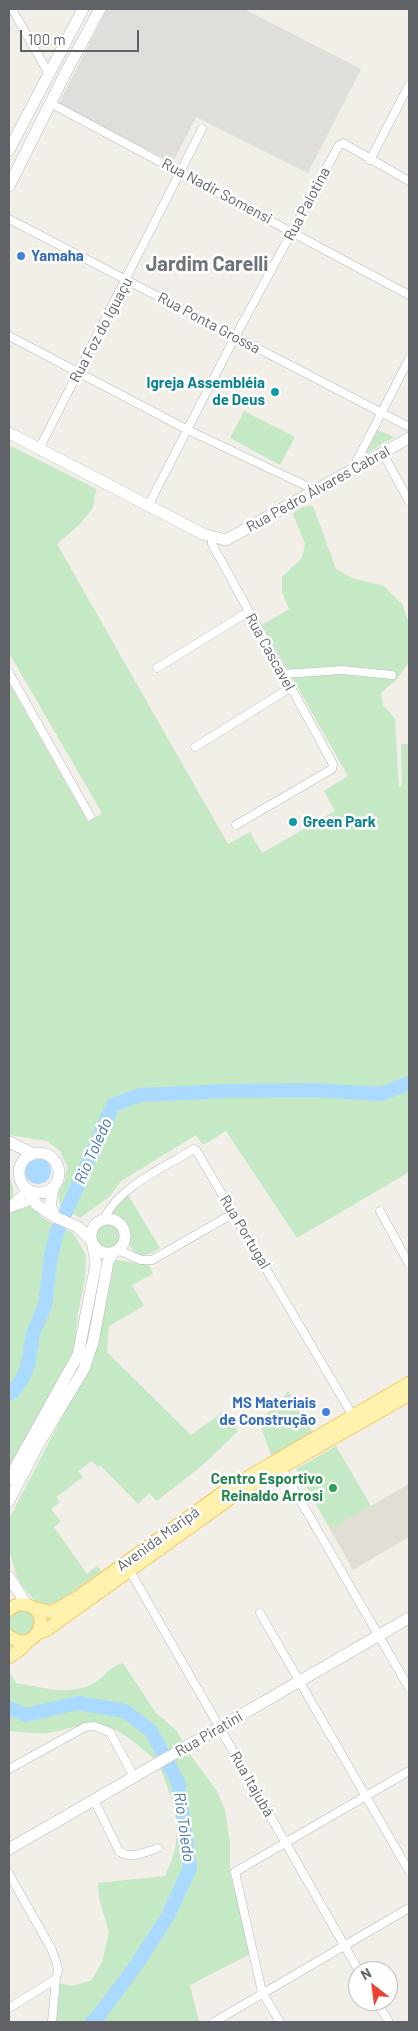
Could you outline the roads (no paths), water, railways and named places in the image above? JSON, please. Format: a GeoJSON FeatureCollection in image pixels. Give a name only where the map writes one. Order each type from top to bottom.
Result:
{"type":"FeatureCollection","features":[{"type":"Feature","properties":{"kind":"main road","name":"Avenida Maripá"},"geometry":{"type":"LineString","coordinates":[[9,1610],[18,1604],[52,1612],[78,1597],[226,1490],[409,1383]]}},
{"type":"Feature","properties":{"kind":"main road","name":"Avenida Maripá"},"geometry":{"type":"LineString","coordinates":[[9,1657],[21,1649],[33,1637],[45,1631],[236,1495],[281,1467],[409,1395]]}},
{"type":"Feature","properties":{"kind":"main road"},"geometry":{"type":"LineString","coordinates":[[9,1636],[15,1640],[33,1637],[40,1620],[31,1607]]}},
{"type":"Feature","properties":{"kind":"street"},"geometry":{"type":"LineString","coordinates":[[12,9],[49,74],[50,78],[43,93],[49,106]]}},
{"type":"Feature","properties":{"kind":"street"},"geometry":{"type":"LineString","coordinates":[[9,150],[84,9]]}},
{"type":"Feature","properties":{"kind":"street"},"geometry":{"type":"LineString","coordinates":[[9,186],[100,9]]}},
{"type":"Feature","properties":{"kind":"street"},"geometry":{"type":"LineString","coordinates":[[409,85],[370,160],[409,181]]}},
{"type":"Feature","properties":{"kind":"street"},"geometry":{"type":"LineString","coordinates":[[34,104],[49,106]]}},
{"type":"Feature","properties":{"kind":"street","name":"Rua Nadir Somensi"},"geometry":{"type":"LineString","coordinates":[[49,106],[182,172],[409,295]]}},
{"type":"Feature","properties":{"kind":"street","name":"Rua Foz do Iguaçu"},"geometry":{"type":"LineString","coordinates":[[40,449],[182,172],[202,129]]}},
{"type":"Feature","properties":{"kind":"street","name":"Rua Palotina"},"geometry":{"type":"LineString","coordinates":[[148,506],[235,337],[338,148],[342,143],[370,160]]}},
{"type":"Feature","properties":{"kind":"street","name":"Rua Ponta Grossa"},"geometry":{"type":"LineString","coordinates":[[9,219],[409,427]]}},
{"type":"Feature","properties":{"kind":"street"},"geometry":{"type":"LineString","coordinates":[[9,336],[188,430],[317,490]]}},
{"type":"Feature","properties":{"kind":"street"},"geometry":{"type":"LineString","coordinates":[[352,471],[409,359]]}},
{"type":"Feature","properties":{"kind":"street"},"geometry":{"type":"LineString","coordinates":[[9,433],[212,538]]}},
{"type":"Feature","properties":{"kind":"street","name":"Rua Pedro Álvares Cabral"},"geometry":{"type":"LineString","coordinates":[[212,538],[226,540],[409,438]]}},
{"type":"Feature","properties":{"kind":"street"},"geometry":{"type":"LineString","coordinates":[[382,452],[409,501]]}},
{"type":"Feature","properties":{"kind":"street","name":"Rua Cascavel"},"geometry":{"type":"LineString","coordinates":[[212,538],[212,544],[248,612],[333,764],[332,769],[236,825]]}},
{"type":"Feature","properties":{"kind":"street"},"geometry":{"type":"LineString","coordinates":[[158,668],[248,612]]}},
{"type":"Feature","properties":{"kind":"street"},"geometry":{"type":"LineString","coordinates":[[283,674],[342,670],[392,676]]}},
{"type":"Feature","properties":{"kind":"street"},"geometry":{"type":"LineString","coordinates":[[9,673],[90,816]]}},
{"type":"Feature","properties":{"kind":"street"},"geometry":{"type":"LineString","coordinates":[[195,747],[290,688]]}},
{"type":"Feature","properties":{"kind":"street"},"geometry":{"type":"LineString","coordinates":[[9,1142],[34,1154],[46,1154],[56,1162],[59,1174],[50,1204],[56,1217]]}},
{"type":"Feature","properties":{"kind":"street","name":"Rua Portugal"},"geometry":{"type":"LineString","coordinates":[[99,1222],[121,1194],[194,1149],[196,1150],[353,1416]]}},
{"type":"Feature","properties":{"kind":"street"},"geometry":{"type":"LineString","coordinates":[[9,1208],[25,1188],[21,1165],[24,1160],[34,1154]]}},
{"type":"Feature","properties":{"kind":"street"},"geometry":{"type":"LineString","coordinates":[[9,1168],[25,1188],[56,1217],[74,1225],[102,1253],[116,1251],[141,1260],[152,1260],[234,1213]]}},
{"type":"Feature","properties":{"kind":"street"},"geometry":{"type":"LineString","coordinates":[[25,1188],[39,1193],[54,1186]]}},
{"type":"Feature","properties":{"kind":"street"},"geometry":{"type":"LineString","coordinates":[[380,1211],[409,1264]]}},
{"type":"Feature","properties":{"kind":"street"},"geometry":{"type":"LineString","coordinates":[[9,1501],[38,1445],[84,1369],[93,1342],[108,1262],[125,1239],[123,1228],[115,1220],[74,1225]]}},
{"type":"Feature","properties":{"kind":"street"},"geometry":{"type":"LineString","coordinates":[[9,1479],[78,1355],[96,1264],[92,1243],[92,1229],[99,1222]]}},
{"type":"Feature","properties":{"kind":"street"},"geometry":{"type":"LineString","coordinates":[[281,1467],[409,1688]]}},
{"type":"Feature","properties":{"kind":"street","name":"Rua Itajubá"},"geometry":{"type":"LineString","coordinates":[[130,1571],[353,1961]]}},
{"type":"Feature","properties":{"kind":"street"},"geometry":{"type":"LineString","coordinates":[[9,1576],[31,1607]]}},
{"type":"Feature","properties":{"kind":"street"},"geometry":{"type":"LineString","coordinates":[[260,1612],[409,1871]]}},
{"type":"Feature","properties":{"kind":"street","name":"Rua Piratini"},"geometry":{"type":"LineString","coordinates":[[9,1849],[409,1618]]}},
{"type":"Feature","properties":{"kind":"street"},"geometry":{"type":"LineString","coordinates":[[9,1769],[85,1727],[94,1726],[110,1732],[134,1777]]}},
{"type":"Feature","properties":{"kind":"street"},"geometry":{"type":"LineString","coordinates":[[280,2022],[262,1992],[235,1872],[409,1771]]}},
{"type":"Feature","properties":{"kind":"street"},"geometry":{"type":"LineString","coordinates":[[94,1800],[118,1851],[122,1854],[132,1855],[158,1848]]}},
{"type":"Feature","properties":{"kind":"street"},"geometry":{"type":"LineString","coordinates":[[9,1874],[52,1950],[58,1970],[52,2022]]}},
{"type":"Feature","properties":{"kind":"street"},"geometry":{"type":"LineString","coordinates":[[214,2022],[262,1992],[409,1908]]}},
{"type":"Feature","properties":{"kind":"street"},"geometry":{"type":"LineString","coordinates":[[9,2008],[56,1979]]}},
{"type":"Feature","properties":{"kind":"street"},"geometry":{"type":"LineString","coordinates":[[382,2011],[389,2022]]}},
{"type":"Feature","properties":{"kind":"water"},"geometry":{"type":"Polygon","coordinates":[[[38,1158],[47,1162],[51,1171],[47,1180],[38,1184],[29,1180],[25,1171],[29,1162],[38,1158]]]}},
{"type":"Feature","properties":{"kind":"waterway","name":"Rio Toledo"},"geometry":{"type":"LineString","coordinates":[[9,1394],[13,1392],[22,1379],[28,1365],[33,1334],[45,1305],[51,1256],[57,1232],[113,1105],[140,1095],[227,1091],[314,1090],[381,1094],[409,1083]]}},
{"type":"Feature","properties":{"kind":"waterway","name":"Rio Toledo"},"geometry":{"type":"LineString","coordinates":[[9,1708],[26,1715],[78,1703],[125,1711],[151,1731],[178,1782],[190,1868],[168,1916],[135,1967],[92,2022]]}},
{"type":"Feature","properties":{"kind":"place","name":"Yamaha"},"geometry":{"type":"Point","coordinates":[21,256]}},
{"type":"Feature","properties":{"kind":"place","name":"Igreja Assembléia de Deus"},"geometry":{"type":"Point","coordinates":[275,392]}},
{"type":"Feature","properties":{"kind":"place","name":"Green Park"},"geometry":{"type":"Point","coordinates":[293,822]}},
{"type":"Feature","properties":{"kind":"place","name":"MS Materiais de Construção"},"geometry":{"type":"Point","coordinates":[326,1412]}},
{"type":"Feature","properties":{"kind":"place","name":"Centro Esportivo Reinaldo Arrosi"},"geometry":{"type":"Point","coordinates":[333,1488]}},
{"type":"Feature","properties":{"kind":"district","name":"Jardim Carelli"},"geometry":{"type":"Point","coordinates":[207,264]}}]}
